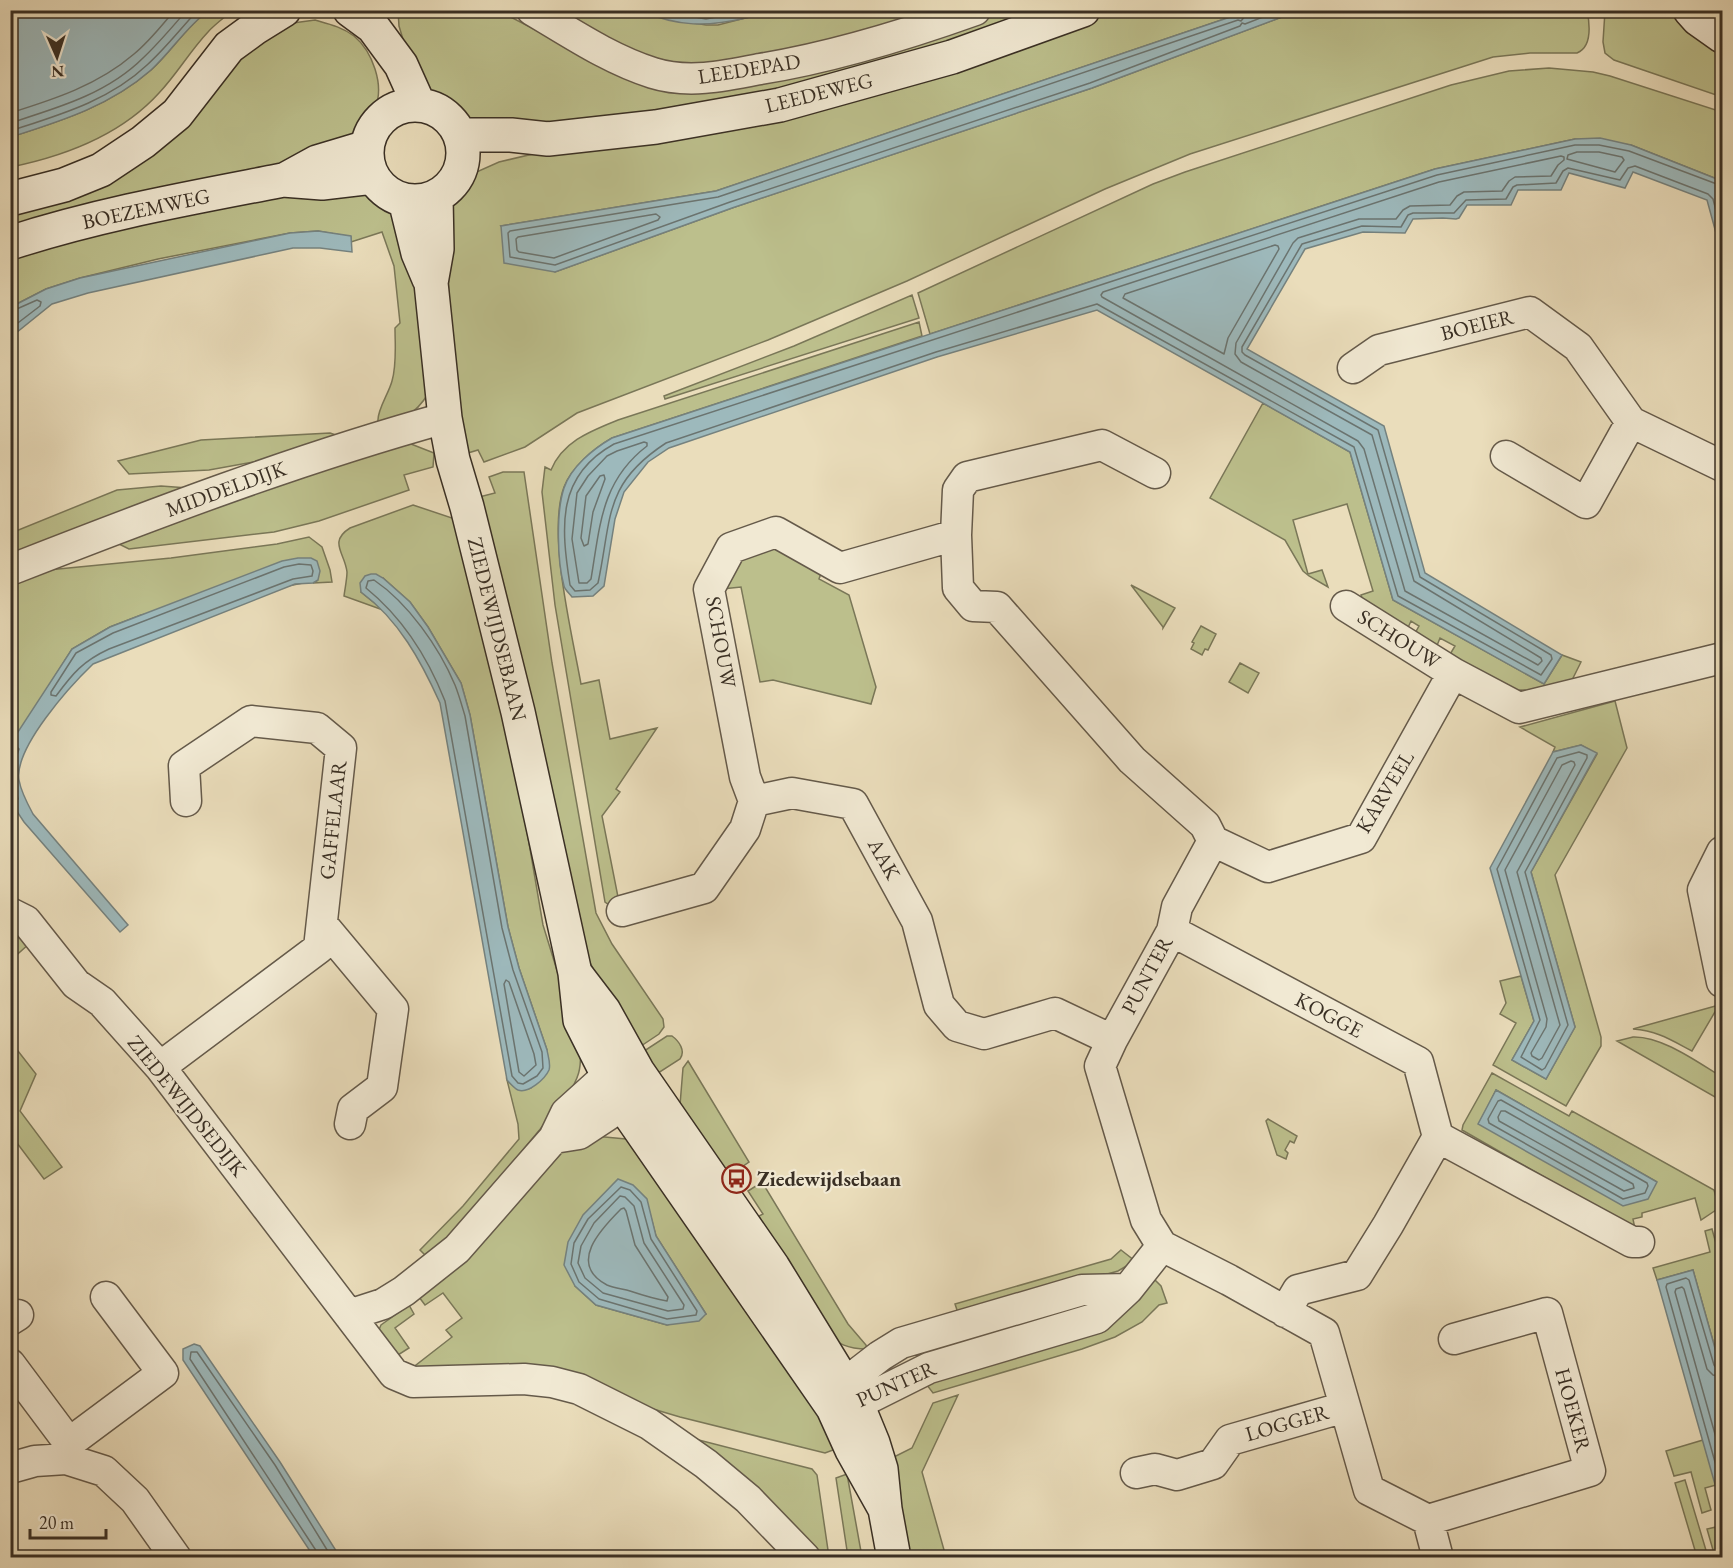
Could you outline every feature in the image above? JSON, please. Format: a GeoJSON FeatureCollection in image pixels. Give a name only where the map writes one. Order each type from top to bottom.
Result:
{"type":"FeatureCollection","features":[{"type":"Feature","properties":{"kind":"street"},"geometry":{"type":"LineString","coordinates":[[10,199],[64,185],[101,170],[143,142],[177,114],[229,47],[284,10]]}},
{"type":"Feature","properties":{"kind":"street","name":"LEEDEPAD"},"geometry":{"type":"LineString","coordinates":[[532,10],[614,58],[654,73],[686,79],[714,78],[801,62],[914,32],[975,10]]}},
{"type":"Feature","properties":{"kind":"street","name":"LEEDEWEG"},"geometry":{"type":"LineString","coordinates":[[461,149],[511,135],[548,139],[656,127],[780,105],[952,57],[1083,10]]}},
{"type":"Feature","properties":{"kind":"street"},"geometry":{"type":"LineString","coordinates":[[1690,10],[1698,19],[1722,36]]}},
{"type":"Feature","properties":{"kind":"street"},"geometry":{"type":"LineString","coordinates":[[368,21],[401,65],[404,109]]}},
{"type":"Feature","properties":{"kind":"street"},"geometry":{"type":"LineString","coordinates":[[404,109],[436,110],[450,120],[461,149],[457,177],[448,189],[421,199],[392,196],[381,188],[370,162],[371,133],[379,122],[404,109]]}},
{"type":"Feature","properties":{"kind":"street","name":"BOEZEMWEG"},"geometry":{"type":"LineString","coordinates":[[10,243],[46,231],[174,201],[283,180],[317,162],[370,162]]}},
{"type":"Feature","properties":{"kind":"street","name":"ZIEDEWIJDSEBAAN"},"geometry":{"type":"LineString","coordinates":[[421,199],[437,249],[430,283],[445,418],[453,460],[467,507],[518,712],[575,973],[580,1020],[773,1267],[845,1398],[855,1456],[885,1509],[894,1557]]}},
{"type":"Feature","properties":{"kind":"street","name":"BOEIER"},"geometry":{"type":"LineString","coordinates":[[1353,368],[1378,350],[1530,312],[1578,347],[1631,422],[1722,466]]}},
{"type":"Feature","properties":{"kind":"street","name":"MIDDELDIJK"},"geometry":{"type":"LineString","coordinates":[[10,570],[100,534],[219,491],[363,441],[445,418]]}},
{"type":"Feature","properties":{"kind":"street"},"geometry":{"type":"LineString","coordinates":[[1506,456],[1586,503],[1631,422]]}},
{"type":"Feature","properties":{"kind":"street"},"geometry":{"type":"LineString","coordinates":[[1155,473],[1102,445],[967,477],[958,490],[956,535],[958,588],[973,606],[996,607],[1132,760],[1205,825],[1213,841]]}},
{"type":"Feature","properties":{"kind":"street","name":"SCHOUW"},"geometry":{"type":"LineString","coordinates":[[754,801],[745,777],[709,589],[731,548],[776,532],[840,568],[956,535]]}},
{"type":"Feature","properties":{"kind":"street","name":"SCHOUW"},"geometry":{"type":"LineString","coordinates":[[1346,606],[1453,673]]}},
{"type":"Feature","properties":{"kind":"street"},"geometry":{"type":"LineString","coordinates":[[1453,673],[1519,708],[1722,658]]}},
{"type":"Feature","properties":{"kind":"street","name":"KARVEEL"},"geometry":{"type":"LineString","coordinates":[[1213,841],[1268,867],[1361,838],[1453,673]]}},
{"type":"Feature","properties":{"kind":"street","name":"GAFFELAAR"},"geometry":{"type":"LineString","coordinates":[[160,1067],[319,948],[341,748],[317,728],[251,721],[184,766],[186,801]]}},
{"type":"Feature","properties":{"kind":"street","name":"AAK"},"geometry":{"type":"LineString","coordinates":[[754,801],[792,793],[853,804],[918,921],[939,1005],[957,1026],[984,1034],[1055,1013],[1112,1040]]}},
{"type":"Feature","properties":{"kind":"street"},"geometry":{"type":"LineString","coordinates":[[622,911],[704,888],[746,829],[754,801]]}},
{"type":"Feature","properties":{"kind":"street","name":"PUNTER"},"geometry":{"type":"LineString","coordinates":[[845,1398],[929,1368],[1097,1318],[1128,1289],[1162,1246],[1146,1220],[1101,1066],[1112,1040],[1172,931],[1177,907],[1213,841]]}},
{"type":"Feature","properties":{"kind":"street"},"geometry":{"type":"LineString","coordinates":[[1722,854],[1703,890],[1722,982]]}},
{"type":"Feature","properties":{"kind":"street","name":"ZIEDEWIJDSEDIJK"},"geometry":{"type":"LineString","coordinates":[[10,913],[26,921],[76,984],[102,1002],[160,1067],[394,1374],[413,1382],[524,1379],[552,1382],[579,1389],[649,1424],[706,1464],[748,1499],[805,1557]]}},
{"type":"Feature","properties":{"kind":"street"},"geometry":{"type":"LineString","coordinates":[[322,924],[393,1009],[382,1087],[352,1109],[350,1124]]}},
{"type":"Feature","properties":{"kind":"street","name":"KOGGE"},"geometry":{"type":"LineString","coordinates":[[1172,931],[1418,1062],[1438,1137]]}},
{"type":"Feature","properties":{"kind":"street"},"geometry":{"type":"LineString","coordinates":[[349,1315],[382,1304],[404,1291],[458,1249],[554,1138],[566,1113],[622,1074]]}},
{"type":"Feature","properties":{"kind":"street","name":"ZIEDEWIJDSEBAAN"},"geometry":{"type":"LineString","coordinates":[[622,1074],[623,1105],[845,1398]]}},
{"type":"Feature","properties":{"kind":"street"},"geometry":{"type":"LineString","coordinates":[[554,1138],[579,1134],[623,1105]]}},
{"type":"Feature","properties":{"kind":"street"},"geometry":{"type":"LineString","coordinates":[[1285,1312],[1298,1290],[1357,1275],[1438,1137],[1632,1242],[1639,1242]]}},
{"type":"Feature","properties":{"kind":"street"},"geometry":{"type":"LineString","coordinates":[[1162,1246],[1324,1333],[1369,1490],[1428,1520],[1438,1557]]}},
{"type":"Feature","properties":{"kind":"street"},"geometry":{"type":"LineString","coordinates":[[10,1468],[68,1451],[163,1373],[106,1297]]}},
{"type":"Feature","properties":{"kind":"street","name":"HOEKER"},"geometry":{"type":"LineString","coordinates":[[1428,1520],[1590,1471],[1547,1313],[1454,1339]]}},
{"type":"Feature","properties":{"kind":"street"},"geometry":{"type":"LineString","coordinates":[[10,1364],[68,1451],[104,1471],[135,1500],[176,1557]]}},
{"type":"Feature","properties":{"kind":"street","name":"LOGGER"},"geometry":{"type":"LineString","coordinates":[[1136,1473],[1155,1469],[1177,1475],[1213,1464],[1230,1440],[1345,1407]]}},
{"type":"Feature","properties":{"kind":"green space"},"geometry":{"type":"Polygon","coordinates":[[[1587,10],[1588,41],[1577,53],[1530,53],[1493,57],[1190,154],[1105,189],[907,281],[768,340],[577,413],[525,447],[484,462],[478,450],[468,453],[451,358],[446,212],[463,178],[499,162],[1052,31],[1106,11],[1248,11],[716,191],[501,226],[555,272],[732,208],[1092,88],[1298,11],[1587,10]]]}},
{"type":"Feature","properties":{"kind":"green space"},"geometry":{"type":"Polygon","coordinates":[[[208,11],[232,11],[208,32],[166,86],[144,108],[110,132],[91,142],[52,157],[11,167],[11,137],[84,111],[135,83],[151,70],[208,11]]]}},
{"type":"Feature","properties":{"kind":"green space"},"geometry":{"type":"Polygon","coordinates":[[[398,11],[499,11],[607,67],[636,78],[980,19],[1002,11],[1040,11],[863,69],[712,104],[548,126],[467,120],[452,105],[430,92],[408,56],[399,26],[398,11]]]}},
{"type":"Feature","properties":{"kind":"green space"},"geometry":{"type":"Polygon","coordinates":[[[551,11],[641,11],[653,16],[718,25],[773,11],[945,11],[723,67],[644,60],[551,11]]]}},
{"type":"Feature","properties":{"kind":"green space"},"geometry":{"type":"Polygon","coordinates":[[[1605,11],[1671,11],[1688,29],[1722,54],[1722,97],[1614,60],[1605,53],[1603,42],[1605,11]]]}},
{"type":"Feature","properties":{"kind":"green space"},"geometry":{"type":"Polygon","coordinates":[[[315,20],[340,28],[354,36],[366,50],[375,69],[378,99],[375,108],[362,130],[342,147],[254,173],[11,228],[11,212],[78,192],[250,48],[293,23],[315,20]]]}},
{"type":"Feature","properties":{"kind":"green space"},"geometry":{"type":"Polygon","coordinates":[[[1549,68],[1610,76],[1722,112],[1722,181],[1631,145],[1575,139],[1435,169],[930,334],[918,293],[1153,184],[1451,85],[1509,71],[1549,68]]]}},
{"type":"Feature","properties":{"kind":"green space"},"geometry":{"type":"Polygon","coordinates":[[[372,193],[390,207],[418,296],[428,394],[413,412],[400,421],[385,423],[378,421],[379,412],[394,375],[395,328],[400,323],[394,266],[382,232],[351,242],[351,237],[318,231],[290,233],[158,259],[80,278],[46,289],[11,307],[11,257],[126,227],[284,194],[372,193]]]}},
{"type":"Feature","properties":{"kind":"green space"},"geometry":{"type":"Polygon","coordinates":[[[912,295],[919,318],[665,399],[664,396],[794,346],[912,295]]]}},
{"type":"Feature","properties":{"kind":"green space"},"geometry":{"type":"Polygon","coordinates":[[[919,322],[922,336],[612,438],[584,459],[572,472],[564,487],[559,507],[560,556],[567,612],[581,684],[599,680],[610,739],[657,728],[616,789],[620,792],[602,816],[619,902],[609,905],[605,902],[555,605],[542,492],[545,467],[551,470],[556,460],[570,444],[579,438],[618,420],[919,322]]]}},
{"type":"Feature","properties":{"kind":"green space"},"geometry":{"type":"Polygon","coordinates":[[[1263,403],[1350,452],[1393,600],[1544,684],[1562,655],[1581,662],[1571,682],[1530,694],[1525,690],[1520,690],[1516,694],[1449,656],[1455,646],[1440,638],[1436,648],[1414,635],[1419,626],[1411,621],[1406,632],[1365,608],[1361,595],[1373,591],[1347,504],[1293,520],[1308,574],[1322,570],[1328,587],[1303,571],[1285,540],[1210,498],[1263,403]]]}},
{"type":"Feature","properties":{"kind":"green space"},"geometry":{"type":"Polygon","coordinates":[[[330,433],[336,435],[336,438],[291,455],[209,470],[129,474],[118,461],[201,440],[330,433]]]}},
{"type":"Feature","properties":{"kind":"green space"},"geometry":{"type":"Polygon","coordinates":[[[411,444],[434,453],[433,467],[404,475],[409,490],[319,521],[274,532],[129,549],[119,544],[353,456],[411,444]]]}},
{"type":"Feature","properties":{"kind":"green space"},"geometry":{"type":"Polygon","coordinates":[[[503,472],[524,472],[552,663],[596,913],[612,944],[663,1019],[664,1027],[659,1034],[635,1050],[584,951],[479,497],[495,493],[489,477],[503,472]]]}},
{"type":"Feature","properties":{"kind":"green space"},"geometry":{"type":"Polygon","coordinates":[[[161,486],[188,488],[11,560],[11,533],[117,490],[161,486]]]}},
{"type":"Feature","properties":{"kind":"green space"},"geometry":{"type":"Polygon","coordinates":[[[413,505],[458,520],[508,720],[543,925],[581,1053],[579,1073],[566,1098],[453,1234],[426,1256],[420,1250],[463,1206],[519,1139],[518,1124],[507,1080],[523,1090],[531,1088],[547,1050],[519,968],[508,927],[470,715],[461,683],[428,627],[410,602],[383,578],[361,592],[383,610],[344,596],[347,572],[339,543],[343,533],[350,528],[413,505]]]}},
{"type":"Feature","properties":{"kind":"green space"},"geometry":{"type":"Polygon","coordinates":[[[309,537],[322,547],[332,582],[313,583],[318,580],[141,615],[110,627],[72,649],[11,746],[11,584],[48,570],[171,558],[277,544],[309,537]]]}},
{"type":"Feature","properties":{"kind":"green space"},"geometry":{"type":"Polygon","coordinates":[[[778,544],[823,568],[819,579],[849,595],[876,687],[871,704],[773,680],[760,682],[741,587],[721,589],[739,556],[778,544]]]}},
{"type":"Feature","properties":{"kind":"green space"},"geometry":{"type":"Polygon","coordinates":[[[1131,585],[1175,608],[1163,628],[1163,627],[1131,585]]]}},
{"type":"Feature","properties":{"kind":"green space"},"geometry":{"type":"Polygon","coordinates":[[[1201,626],[1216,634],[1208,650],[1205,649],[1202,655],[1191,649],[1194,643],[1192,642],[1201,626]]]}},
{"type":"Feature","properties":{"kind":"green space"},"geometry":{"type":"Polygon","coordinates":[[[1240,663],[1259,673],[1248,693],[1229,682],[1240,663]]]}},
{"type":"Feature","properties":{"kind":"green space"},"geometry":{"type":"Polygon","coordinates":[[[1615,701],[1627,748],[1555,875],[1601,1037],[1601,1046],[1566,1106],[1493,1065],[1516,1023],[1500,1014],[1506,1003],[1500,981],[1521,976],[1534,1021],[1512,1060],[1546,1079],[1575,1027],[1531,872],[1597,754],[1581,745],[1553,752],[1555,747],[1520,727],[1615,701]]]}},
{"type":"Feature","properties":{"kind":"green space"},"geometry":{"type":"Polygon","coordinates":[[[11,934],[30,943],[11,960],[11,934]]]}},
{"type":"Feature","properties":{"kind":"green space"},"geometry":{"type":"Polygon","coordinates":[[[1719,1005],[1692,1051],[1657,1034],[1633,1029],[1719,1005]]]}},
{"type":"Feature","properties":{"kind":"green space"},"geometry":{"type":"Polygon","coordinates":[[[667,1036],[672,1036],[679,1043],[682,1056],[652,1077],[638,1055],[667,1036]]]}},
{"type":"Feature","properties":{"kind":"green space"},"geometry":{"type":"Polygon","coordinates":[[[1633,1037],[1667,1045],[1722,1077],[1722,1101],[1617,1041],[1633,1037]]]}},
{"type":"Feature","properties":{"kind":"green space"},"geometry":{"type":"Polygon","coordinates":[[[11,1042],[36,1074],[20,1111],[62,1167],[44,1179],[11,1135],[11,1042]]]}},
{"type":"Feature","properties":{"kind":"green space"},"geometry":{"type":"Polygon","coordinates":[[[688,1061],[749,1162],[730,1175],[685,1118],[680,1105],[683,1068],[688,1061]]]}},
{"type":"Feature","properties":{"kind":"green space"},"geometry":{"type":"Polygon","coordinates":[[[1492,1073],[1569,1116],[1572,1111],[1714,1190],[1719,1208],[1701,1220],[1695,1198],[1642,1213],[1642,1217],[1633,1219],[1635,1229],[1462,1130],[1492,1073]],[[1496,1090],[1479,1124],[1657,1182],[1496,1090]]]}},
{"type":"Feature","properties":{"kind":"green space"},"geometry":{"type":"Polygon","coordinates":[[[1268,1119],[1297,1136],[1294,1143],[1290,1141],[1285,1150],[1288,1153],[1286,1159],[1277,1155],[1266,1121],[1268,1119]]]}},
{"type":"Feature","properties":{"kind":"green space"},"geometry":{"type":"Polygon","coordinates":[[[594,1136],[626,1139],[653,1156],[841,1447],[825,1453],[680,1417],[643,1406],[624,1395],[560,1369],[514,1365],[411,1369],[452,1337],[446,1330],[462,1318],[443,1293],[425,1305],[419,1297],[564,1147],[594,1136]],[[646,1199],[575,1286],[596,1305],[667,1325],[706,1314],[656,1236],[646,1199]]]}},
{"type":"Feature","properties":{"kind":"green space"},"geometry":{"type":"Polygon","coordinates":[[[762,1182],[848,1324],[867,1349],[843,1345],[824,1331],[759,1216],[763,1214],[748,1191],[762,1182]]]}},
{"type":"Feature","properties":{"kind":"green space"},"geometry":{"type":"Polygon","coordinates":[[[1712,1229],[1722,1265],[1722,1373],[1693,1270],[1657,1280],[1653,1268],[1710,1252],[1705,1231],[1712,1229]]]}},
{"type":"Feature","properties":{"kind":"green space"},"geometry":{"type":"Polygon","coordinates":[[[1121,1250],[1135,1261],[1118,1271],[959,1316],[955,1304],[1111,1259],[1121,1250]]]}},
{"type":"Feature","properties":{"kind":"green space"},"geometry":{"type":"Polygon","coordinates":[[[1151,1276],[1161,1286],[1167,1303],[1159,1305],[1142,1322],[1115,1337],[933,1393],[923,1380],[1091,1329],[1151,1276]]]}},
{"type":"Feature","properties":{"kind":"green space"},"geometry":{"type":"Polygon","coordinates":[[[409,1305],[414,1314],[395,1328],[409,1348],[398,1355],[378,1332],[381,1325],[409,1305]]]}},
{"type":"Feature","properties":{"kind":"green space"},"geometry":{"type":"Polygon","coordinates":[[[958,1395],[922,1472],[946,1557],[910,1557],[888,1460],[912,1448],[933,1403],[958,1395]]]}},
{"type":"Feature","properties":{"kind":"green space"},"geometry":{"type":"Polygon","coordinates":[[[691,1438],[812,1469],[817,1475],[829,1557],[821,1557],[778,1509],[691,1438]]]}},
{"type":"Feature","properties":{"kind":"green space"},"geometry":{"type":"Polygon","coordinates":[[[1703,1440],[1716,1485],[1705,1488],[1711,1510],[1702,1513],[1691,1472],[1674,1476],[1666,1451],[1703,1440]]]}},
{"type":"Feature","properties":{"kind":"green space"},"geometry":{"type":"Polygon","coordinates":[[[847,1474],[862,1557],[848,1557],[836,1478],[847,1474]]]}},
{"type":"Feature","properties":{"kind":"green space"},"geometry":{"type":"Polygon","coordinates":[[[1685,1480],[1708,1557],[1697,1557],[1675,1483],[1685,1480]]]}},
{"type":"Feature","properties":{"kind":"green space"},"geometry":{"type":"Polygon","coordinates":[[[1716,1527],[1722,1557],[1715,1557],[1707,1529],[1716,1527]]]}},
{"type":"Feature","properties":{"kind":"water"},"geometry":{"type":"Polygon","coordinates":[[[11,10],[208,11],[151,70],[135,83],[84,111],[11,137],[11,10]]]}},
{"type":"Feature","properties":{"kind":"water"},"geometry":{"type":"Polygon","coordinates":[[[641,11],[773,11],[732,21],[693,24],[668,20],[641,11]]]}},
{"type":"Feature","properties":{"kind":"water"},"geometry":{"type":"Polygon","coordinates":[[[1248,11],[1298,11],[1092,88],[732,208],[555,272],[504,263],[501,226],[716,191],[1248,11]]]}},
{"type":"Feature","properties":{"kind":"water"},"geometry":{"type":"Polygon","coordinates":[[[1600,138],[1631,145],[1722,181],[1722,255],[1707,200],[1633,172],[1625,188],[1569,173],[1561,190],[1518,190],[1511,205],[1467,205],[1456,219],[1413,219],[1405,233],[1363,232],[1305,249],[1247,349],[1384,426],[1425,573],[1562,655],[1544,684],[1393,600],[1350,452],[1097,310],[937,357],[669,448],[648,462],[624,492],[615,519],[604,586],[593,596],[572,597],[565,587],[558,537],[564,488],[567,480],[584,459],[612,438],[1435,169],[1575,139],[1600,138]]]}},
{"type":"Feature","properties":{"kind":"water"},"geometry":{"type":"Polygon","coordinates":[[[318,231],[351,236],[352,252],[320,248],[293,248],[88,293],[52,304],[11,337],[11,307],[46,289],[80,278],[290,233],[318,231]]]}},
{"type":"Feature","properties":{"kind":"water"},"geometry":{"type":"Polygon","coordinates":[[[311,558],[317,561],[320,571],[318,580],[313,583],[295,584],[93,664],[58,702],[25,751],[19,780],[33,814],[128,925],[120,932],[24,822],[10,801],[10,746],[12,741],[72,649],[110,627],[282,561],[311,558]]]}},
{"type":"Feature","properties":{"kind":"water"},"geometry":{"type":"Polygon","coordinates":[[[371,574],[383,578],[410,602],[428,627],[461,683],[470,715],[508,927],[549,1060],[550,1068],[547,1074],[536,1085],[526,1090],[518,1090],[507,1080],[440,703],[408,642],[387,615],[361,592],[360,583],[365,576],[371,574]]]}},
{"type":"Feature","properties":{"kind":"water"},"geometry":{"type":"Polygon","coordinates":[[[1581,745],[1597,753],[1531,872],[1575,1027],[1546,1079],[1512,1060],[1534,1021],[1490,868],[1553,752],[1581,745]]]}},
{"type":"Feature","properties":{"kind":"water"},"geometry":{"type":"Polygon","coordinates":[[[1496,1090],[1657,1182],[1648,1199],[1623,1206],[1478,1124],[1496,1090]]]}},
{"type":"Feature","properties":{"kind":"water"},"geometry":{"type":"Polygon","coordinates":[[[618,1179],[633,1185],[647,1199],[656,1236],[706,1314],[699,1321],[667,1325],[596,1305],[575,1286],[564,1265],[568,1242],[583,1215],[618,1179]]]}},
{"type":"Feature","properties":{"kind":"water"},"geometry":{"type":"Polygon","coordinates":[[[1693,1270],[1722,1373],[1722,1509],[1657,1280],[1693,1270]]]}},
{"type":"Feature","properties":{"kind":"water"},"geometry":{"type":"Polygon","coordinates":[[[194,1344],[200,1346],[280,1462],[340,1557],[314,1557],[183,1360],[183,1349],[194,1344]]]}},
{"type":"Feature","properties":{"kind":"place","name":"Ziedewijdsebaan"},"geometry":{"type":"Point","coordinates":[736,1179]}}]}
